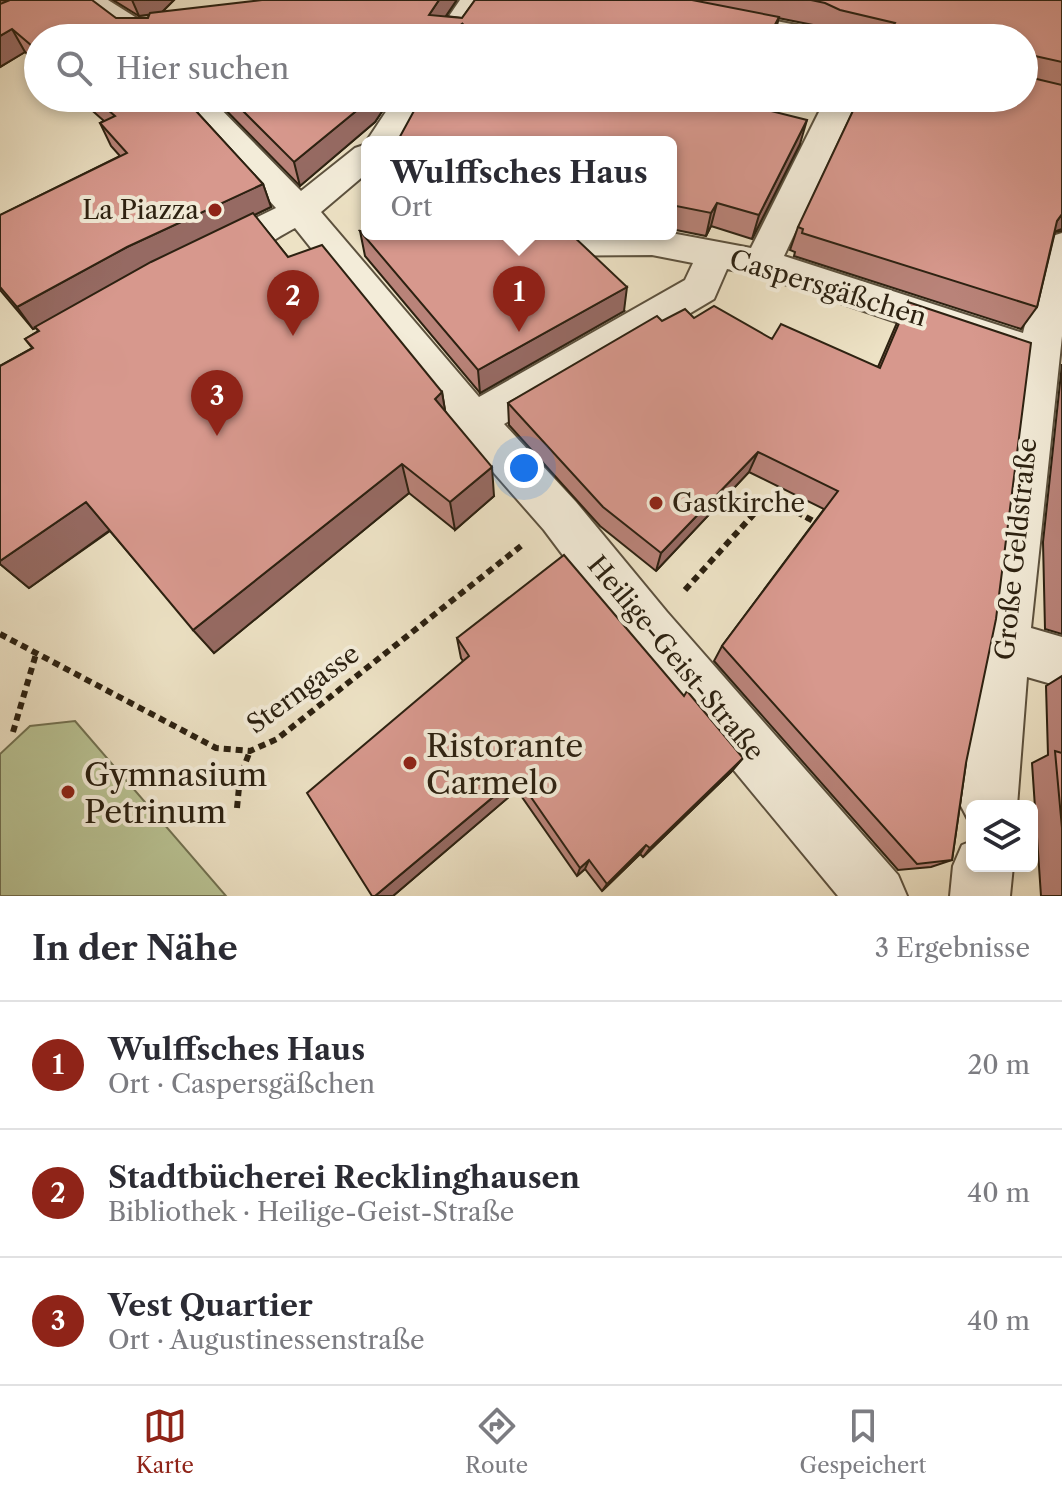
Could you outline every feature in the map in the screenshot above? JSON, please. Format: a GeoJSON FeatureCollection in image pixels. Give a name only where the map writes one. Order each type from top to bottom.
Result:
{"type":"FeatureCollection","features":[{"type":"Feature","properties":{"kind":"street"},"geometry":{"type":"LineString","coordinates":[[89,0],[134,24]]}},
{"type":"Feature","properties":{"kind":"street"},"geometry":{"type":"LineString","coordinates":[[458,24],[474,0]]}},
{"type":"Feature","properties":{"kind":"street"},"geometry":{"type":"LineString","coordinates":[[628,0],[787,24]]}},
{"type":"Feature","properties":{"kind":"street","name":"Heilige-Geist-Straße"},"geometry":{"type":"LineString","coordinates":[[204,112],[314,225],[474,421],[560,516],[649,629],[877,896]]}},
{"type":"Feature","properties":{"kind":"street"},"geometry":{"type":"LineString","coordinates":[[386,136],[402,112]]}},
{"type":"Feature","properties":{"kind":"street"},"geometry":{"type":"LineString","coordinates":[[762,263],[835,112]]}},
{"type":"Feature","properties":{"kind":"street"},"geometry":{"type":"LineString","coordinates":[[314,225],[361,163]]}},
{"type":"Feature","properties":{"kind":"street"},"geometry":{"type":"LineString","coordinates":[[180,270],[314,225],[361,238]]}},
{"type":"Feature","properties":{"kind":"street","name":"Caspersgäßchen"},"geometry":{"type":"LineString","coordinates":[[485,243],[652,242],[762,263],[1038,354]]}},
{"type":"Feature","properties":{"kind":"street","name":"Große Geldstraße"},"geometry":{"type":"LineString","coordinates":[[990,800],[1038,354],[1062,246]]}},
{"type":"Feature","properties":{"kind":"street"},"geometry":{"type":"LineString","coordinates":[[474,421],[700,289],[715,254]]}},
{"type":"Feature","properties":{"kind":"street"},"geometry":{"type":"LineString","coordinates":[[1005,646],[1062,662]]}},
{"type":"Feature","properties":{"kind":"street"},"geometry":{"type":"LineString","coordinates":[[980,896],[982,872]]}},
{"type":"Feature","properties":{"kind":"path"},"geometry":{"type":"LineString","coordinates":[[649,629],[769,498],[825,527]]}},
{"type":"Feature","properties":{"kind":"path","name":"Sterngasse"},"geometry":{"type":"LineString","coordinates":[[0,634],[216,748],[250,751],[277,739],[560,516]]}},
{"type":"Feature","properties":{"kind":"path"},"geometry":{"type":"LineString","coordinates":[[13,732],[36,654]]}},
{"type":"Feature","properties":{"kind":"path"},"geometry":{"type":"LineString","coordinates":[[237,808],[240,777],[250,751]]}},
{"type":"Feature","properties":{"kind":"green space","name":"Gymnasium Petrinum"},"geometry":{"type":"Polygon","coordinates":[[[75,721],[226,896],[0,896],[0,754],[30,726],[75,721]]]}},
{"type":"Feature","properties":{"kind":"building"},"geometry":{"type":"Polygon","coordinates":[[[10,0],[92,0],[116,18],[148,18],[150,13],[262,0],[439,0],[429,15],[462,18],[475,0],[692,0],[779,17],[775,24],[24,24],[24,39],[12,29],[0,36],[0,4],[10,0]]]}},
{"type":"Feature","properties":{"kind":"building"},"geometry":{"type":"Polygon","coordinates":[[[811,0],[1062,0],[1062,62],[1038,57],[1038,24],[894,24],[811,0]]]}},
{"type":"Feature","properties":{"kind":"building"},"geometry":{"type":"Polygon","coordinates":[[[1038,79],[1062,85],[1062,214],[1057,221],[1037,307],[802,233],[803,229],[798,227],[852,112],[1038,112],[1038,79]]]}},
{"type":"Feature","properties":{"kind":"building"},"geometry":{"type":"Polygon","coordinates":[[[110,112],[197,112],[263,184],[127,247],[17,307],[0,287],[0,215],[127,153],[100,123],[115,116],[110,112]]]}},
{"type":"Feature","properties":{"kind":"building"},"geometry":{"type":"Polygon","coordinates":[[[244,112],[355,112],[294,162],[244,112]]]}},
{"type":"Feature","properties":{"kind":"building"},"geometry":{"type":"Polygon","coordinates":[[[413,112],[775,112],[807,120],[759,215],[717,203],[711,213],[677,206],[677,136],[400,136],[413,112]]]}},
{"type":"Feature","properties":{"kind":"building"},"geometry":{"type":"Polygon","coordinates":[[[253,213],[288,257],[322,245],[442,392],[435,399],[492,467],[450,502],[402,464],[193,630],[86,502],[0,561],[0,366],[33,348],[25,339],[39,331],[35,327],[151,262],[253,213]]]}},
{"type":"Feature","properties":{"kind":"building"},"geometry":{"type":"Polygon","coordinates":[[[368,240],[577,240],[627,287],[478,370],[368,240]]]}},
{"type":"Feature","properties":{"kind":"building"},"geometry":{"type":"Polygon","coordinates":[[[908,302],[1031,343],[996,619],[966,763],[952,860],[917,864],[722,646],[838,491],[758,452],[661,553],[603,507],[508,403],[657,316],[662,321],[685,309],[694,318],[714,306],[772,339],[781,324],[880,368],[908,302]]]}},
{"type":"Feature","properties":{"kind":"building"},"geometry":{"type":"Polygon","coordinates":[[[564,555],[684,696],[687,691],[743,758],[650,848],[646,845],[607,884],[589,860],[580,868],[517,777],[372,896],[307,793],[469,656],[457,638],[564,555]]]}},
{"type":"Feature","properties":{"kind":"building"},"geometry":{"type":"Polygon","coordinates":[[[1055,751],[1062,753],[1062,828],[1055,751]]]}},
{"type":"Feature","properties":{"kind":"place","name":"La Piazza"},"geometry":{"type":"Point","coordinates":[215,210]}},
{"type":"Feature","properties":{"kind":"place","name":"Wulffsches Haus"},"geometry":{"type":"Point","coordinates":[519,332]}},
{"type":"Feature","properties":{"kind":"place","name":"Stadtbücherei Recklinghausen"},"geometry":{"type":"Point","coordinates":[293,336]}},
{"type":"Feature","properties":{"kind":"place","name":"Vest Quartier"},"geometry":{"type":"Point","coordinates":[217,436]}},
{"type":"Feature","properties":{"kind":"place","name":"Gastkirche"},"geometry":{"type":"Point","coordinates":[656,503]}},
{"type":"Feature","properties":{"kind":"place","name":"Ristorante Carmelo"},"geometry":{"type":"Point","coordinates":[410,763]}},
{"type":"Feature","properties":{"kind":"place","name":"Gymnasium Petrinum"},"geometry":{"type":"Point","coordinates":[68,792]}}]}
